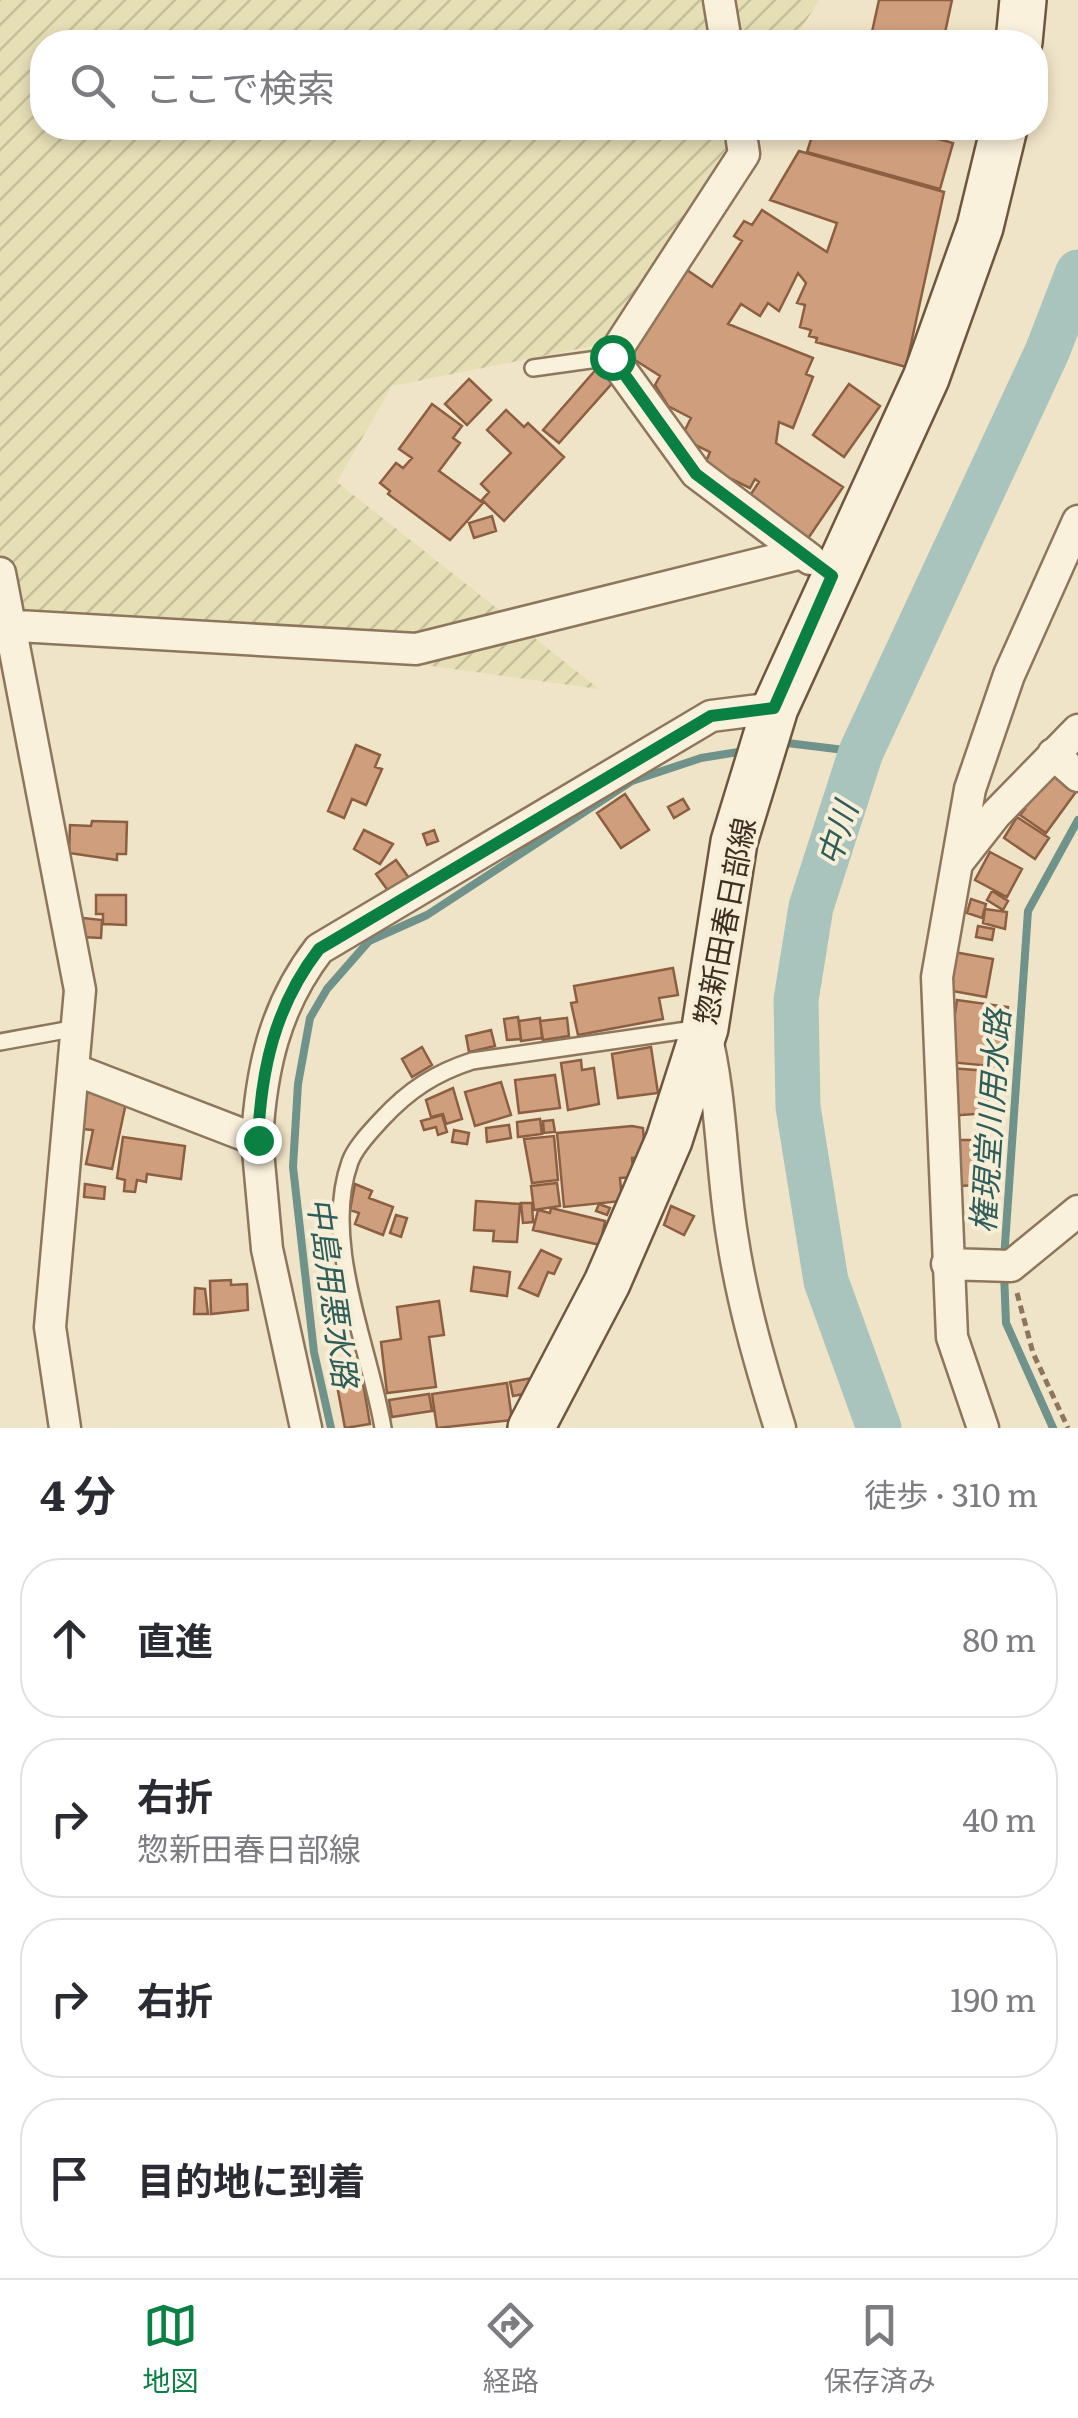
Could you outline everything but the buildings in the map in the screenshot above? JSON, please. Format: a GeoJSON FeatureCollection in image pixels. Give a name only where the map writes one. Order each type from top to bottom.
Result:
{"type":"FeatureCollection","features":[{"type":"Feature","properties":{"kind":"main road"},"geometry":{"type":"LineString","coordinates":[[1019,30],[1023,0]]}},
{"type":"Feature","properties":{"kind":"main road","name":"惣新田春日部線"},"geometry":{"type":"LineString","coordinates":[[531,1428],[615,1266],[668,1140],[704,1028],[734,842],[817,564],[926,378],[980,227],[1001,140]]}},
{"type":"Feature","properties":{"kind":"street"},"geometry":{"type":"LineString","coordinates":[[720,0],[724,30]]}},
{"type":"Feature","properties":{"kind":"street"},"geometry":{"type":"LineString","coordinates":[[742,140],[744,154],[612,357],[696,474],[817,564]]}},
{"type":"Feature","properties":{"kind":"street"},"geometry":{"type":"LineString","coordinates":[[983,1428],[952,1337],[946,1264],[938,978],[970,788],[1009,676],[1078,521]]}},
{"type":"Feature","properties":{"kind":"street"},"geometry":{"type":"LineString","coordinates":[[5,624],[416,649],[817,564]]}},
{"type":"Feature","properties":{"kind":"street"},"geometry":{"type":"LineString","coordinates":[[0,572],[5,624],[80,990],[50,1328],[66,1428]]}},
{"type":"Feature","properties":{"kind":"street"},"geometry":{"type":"LineString","coordinates":[[306,1428],[268,1249],[258,1140],[260,1084],[270,1043],[294,982],[319,949],[711,716],[774,708]]}},
{"type":"Feature","properties":{"kind":"street"},"geometry":{"type":"LineString","coordinates":[[954,868],[1078,730]]}},
{"type":"Feature","properties":{"kind":"street"},"geometry":{"type":"LineString","coordinates":[[1053,754],[1078,776]]}},
{"type":"Feature","properties":{"kind":"street"},"geometry":{"type":"LineString","coordinates":[[704,1028],[718,1083],[731,1232],[747,1316],[780,1428]]}},
{"type":"Feature","properties":{"kind":"street"},"geometry":{"type":"LineString","coordinates":[[73,1070],[258,1140]]}},
{"type":"Feature","properties":{"kind":"street"},"geometry":{"type":"LineString","coordinates":[[946,1264],[1011,1266],[1078,1211]]}},
{"type":"Feature","properties":{"kind":"lane"},"geometry":{"type":"LineString","coordinates":[[533,368],[612,357]]}},
{"type":"Feature","properties":{"kind":"lane"},"geometry":{"type":"LineString","coordinates":[[0,1042],[77,1028]]}},
{"type":"Feature","properties":{"kind":"lane"},"geometry":{"type":"LineString","coordinates":[[383,1428],[347,1275],[342,1198],[351,1159],[378,1123],[406,1094],[439,1072],[472,1061],[704,1028]]}},
{"type":"Feature","properties":{"kind":"path"},"geometry":{"type":"LineString","coordinates":[[1011,1266],[1033,1353],[1068,1428]]}},
{"type":"Feature","properties":{"kind":"shaded area"},"geometry":{"type":"Polygon","coordinates":[[[0,0],[819,0],[800,30],[30,30],[30,140],[731,140],[603,344],[392,386],[337,482],[599,689],[0,607],[0,0]]]}},
{"type":"Feature","properties":{"kind":"waterway","name":"中川"},"geometry":{"type":"LineString","coordinates":[[879,1428],[826,1281],[798,1107],[796,1000],[811,907],[861,752],[1047,352],[1078,272]]}},
{"type":"Feature","properties":{"kind":"waterway","name":"中島用悪水路"},"geometry":{"type":"LineString","coordinates":[[787,743],[861,752]]}},
{"type":"Feature","properties":{"kind":"waterway","name":"中島用悪水路"},"geometry":{"type":"LineString","coordinates":[[331,1428],[314,1352],[293,1167],[298,1084],[310,1018],[327,989],[369,941],[427,915],[632,781],[701,758],[738,752]]}},
{"type":"Feature","properties":{"kind":"waterway","name":"権現堂川用水路"},"geometry":{"type":"LineString","coordinates":[[1004,1259],[1028,911],[1078,820]]}},
{"type":"Feature","properties":{"kind":"waterway","name":"権現堂川用水路"},"geometry":{"type":"LineString","coordinates":[[1004,1273],[1006,1323],[1053,1428]]}},
{"type":"Feature","properties":{"kind":"route"},"geometry":{"type":"LineString","coordinates":[[258,1140],[260,1084],[270,1043],[294,982],[319,949],[711,716],[774,708],[832,576],[696,474],[612,357]]}}]}
